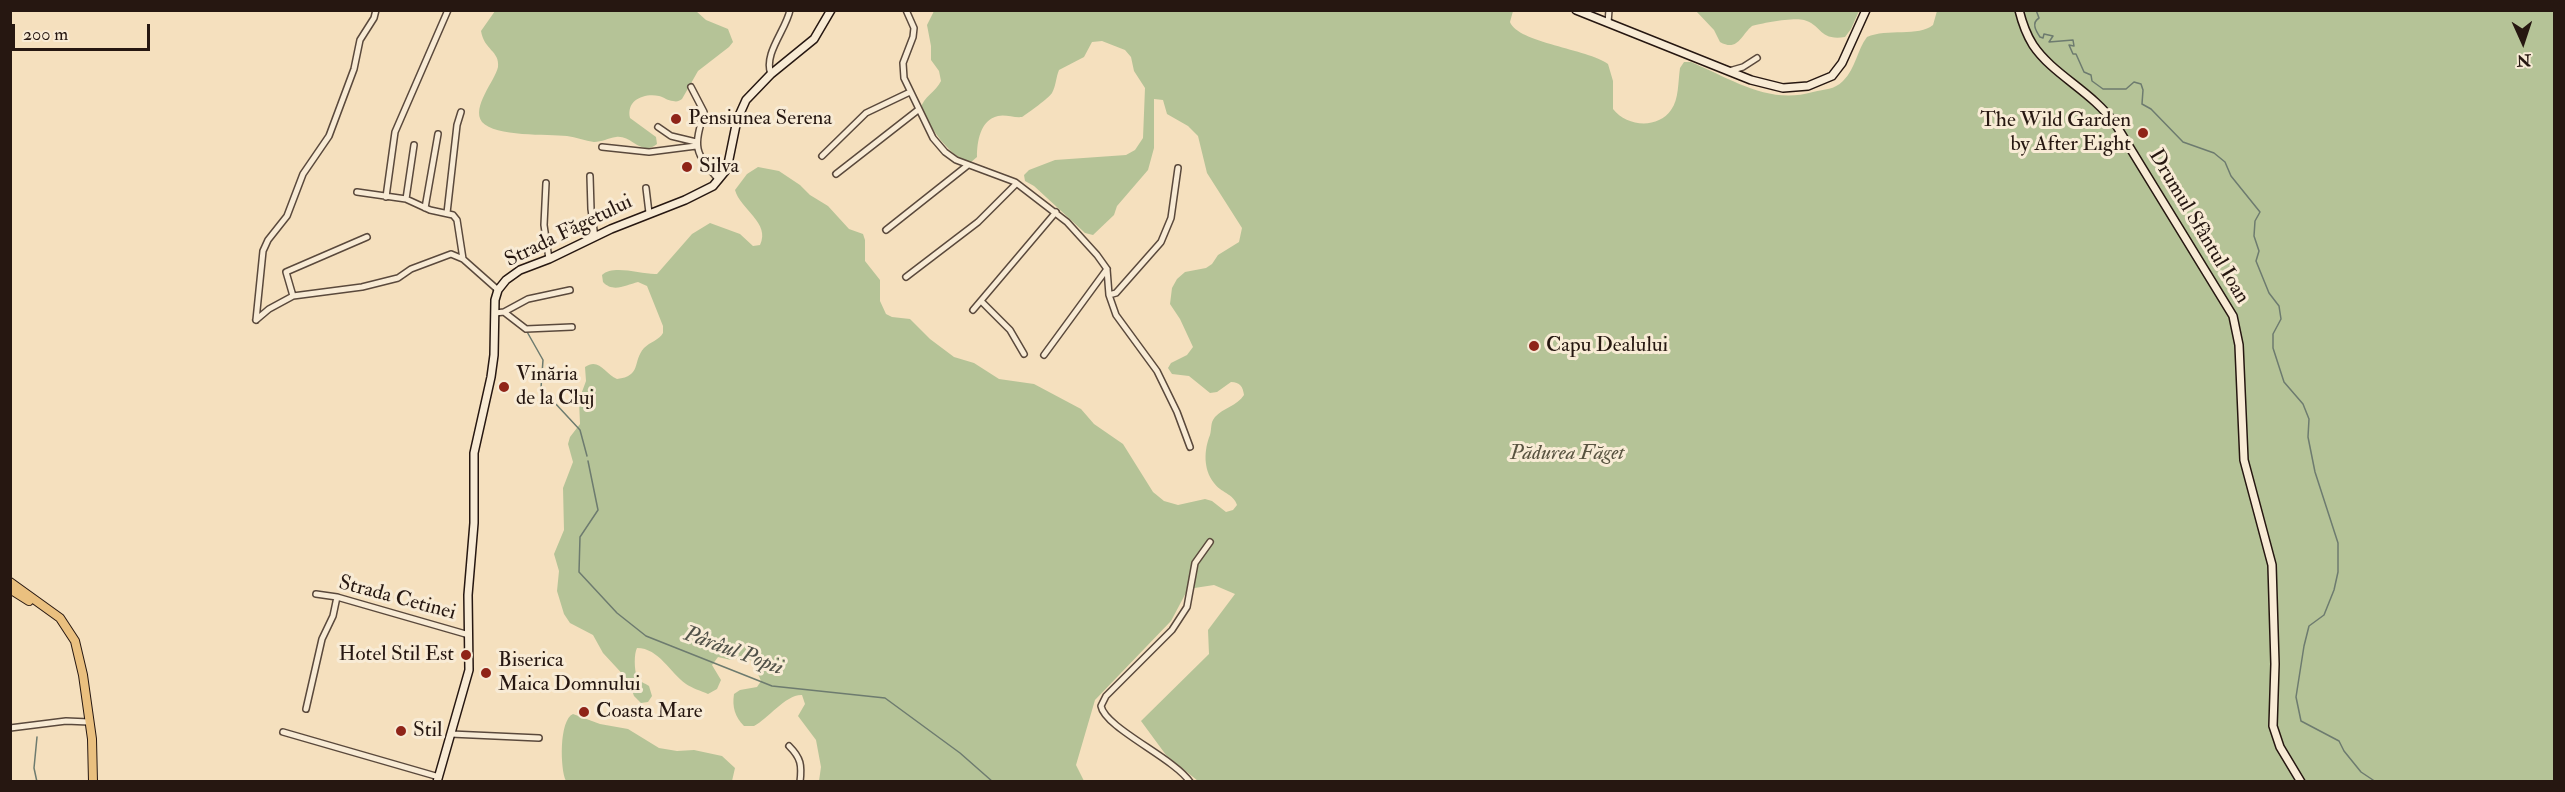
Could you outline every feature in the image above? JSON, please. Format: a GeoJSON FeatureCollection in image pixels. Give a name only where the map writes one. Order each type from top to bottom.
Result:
{"type":"FeatureCollection","features":[{"type":"Feature","properties":{"kind":"main road"},"geometry":{"type":"LineString","coordinates":[[719,180],[727,169],[737,120],[746,100],[771,74],[813,39],[831,10]]}},
{"type":"Feature","properties":{"kind":"main road"},"geometry":{"type":"LineString","coordinates":[[1575,10],[1729,71],[1776,87],[1800,88],[1832,76],[1842,63],[1866,10]]}},
{"type":"Feature","properties":{"kind":"main road","name":"Drumul Sfântul Ioan"},"geometry":{"type":"LineString","coordinates":[[2019,10],[2028,36],[2036,49],[2050,64],[2092,97],[2116,125],[2233,316],[2239,345],[2244,460],[2272,565],[2276,664],[2273,726],[2280,747],[2301,782]]}},
{"type":"Feature","properties":{"kind":"main road","name":"Strada Făgetului"},"geometry":{"type":"LineString","coordinates":[[438,779],[469,670],[468,595],[474,523],[474,453],[491,377],[498,290],[506,280],[520,270],[698,194],[719,180]]}},
{"type":"Feature","properties":{"kind":"main road"},"geometry":{"type":"LineString","coordinates":[[10,582],[49,609],[67,626],[78,653],[93,750],[93,782]]}},
{"type":"Feature","properties":{"kind":"main road"},"geometry":{"type":"LineString","coordinates":[[10,588],[63,628],[72,649],[85,701]]}},
{"type":"Feature","properties":{"kind":"street"},"geometry":{"type":"LineString","coordinates":[[376,10],[374,18],[360,40],[354,69],[329,136],[303,174],[287,216],[263,250],[256,320],[269,309],[293,296],[362,287],[398,278],[411,268],[451,254],[464,259],[498,290]]}},
{"type":"Feature","properties":{"kind":"street"},"geometry":{"type":"LineString","coordinates":[[387,197],[395,132],[448,10]]}},
{"type":"Feature","properties":{"kind":"street"},"geometry":{"type":"LineString","coordinates":[[771,74],[769,69],[771,57],[790,10]]}},
{"type":"Feature","properties":{"kind":"street"},"geometry":{"type":"LineString","coordinates":[[906,10],[914,28],[913,38],[903,63],[904,78],[933,138],[945,153],[1016,184],[1056,212],[1073,228],[1107,269],[1109,295],[1116,315],[1157,371],[1177,412],[1190,447]]}},
{"type":"Feature","properties":{"kind":"street"},"geometry":{"type":"LineString","coordinates":[[1608,23],[1609,10]]}},
{"type":"Feature","properties":{"kind":"street"},"geometry":{"type":"LineString","coordinates":[[1729,71],[1743,67],[1757,58]]}},
{"type":"Feature","properties":{"kind":"street"},"geometry":{"type":"LineString","coordinates":[[691,87],[704,112],[696,144],[705,165],[719,180]]}},
{"type":"Feature","properties":{"kind":"street"},"geometry":{"type":"LineString","coordinates":[[822,156],[866,113],[910,92]]}},
{"type":"Feature","properties":{"kind":"street"},"geometry":{"type":"LineString","coordinates":[[836,174],[918,110]]}},
{"type":"Feature","properties":{"kind":"street"},"geometry":{"type":"LineString","coordinates":[[447,213],[457,125],[462,112]]}},
{"type":"Feature","properties":{"kind":"street"},"geometry":{"type":"LineString","coordinates":[[658,127],[671,136],[696,144]]}},
{"type":"Feature","properties":{"kind":"street"},"geometry":{"type":"LineString","coordinates":[[425,208],[438,134]]}},
{"type":"Feature","properties":{"kind":"street"},"geometry":{"type":"LineString","coordinates":[[602,147],[649,152],[696,144]]}},
{"type":"Feature","properties":{"kind":"street"},"geometry":{"type":"LineString","coordinates":[[406,199],[414,145]]}},
{"type":"Feature","properties":{"kind":"street"},"geometry":{"type":"LineString","coordinates":[[886,230],[968,165]]}},
{"type":"Feature","properties":{"kind":"street"},"geometry":{"type":"LineString","coordinates":[[1109,295],[1116,293],[1161,242],[1171,218],[1178,168]]}},
{"type":"Feature","properties":{"kind":"street"},"geometry":{"type":"LineString","coordinates":[[590,176],[595,237]]}},
{"type":"Feature","properties":{"kind":"street"},"geometry":{"type":"LineString","coordinates":[[546,183],[544,225],[549,259]]}},
{"type":"Feature","properties":{"kind":"street"},"geometry":{"type":"LineString","coordinates":[[906,277],[978,222],[1016,184]]}},
{"type":"Feature","properties":{"kind":"street"},"geometry":{"type":"LineString","coordinates":[[646,188],[649,213]]}},
{"type":"Feature","properties":{"kind":"street"},"geometry":{"type":"LineString","coordinates":[[357,192],[406,199],[425,208],[447,213],[457,220],[464,259]]}},
{"type":"Feature","properties":{"kind":"street"},"geometry":{"type":"LineString","coordinates":[[973,310],[1056,212]]}},
{"type":"Feature","properties":{"kind":"street"},"geometry":{"type":"LineString","coordinates":[[293,296],[286,272],[367,237]]}},
{"type":"Feature","properties":{"kind":"street"},"geometry":{"type":"LineString","coordinates":[[1044,355],[1107,269]]}},
{"type":"Feature","properties":{"kind":"street"},"geometry":{"type":"LineString","coordinates":[[495,313],[504,312],[528,299],[570,290]]}},
{"type":"Feature","properties":{"kind":"street"},"geometry":{"type":"LineString","coordinates":[[981,301],[1010,330],[1024,354]]}},
{"type":"Feature","properties":{"kind":"street"},"geometry":{"type":"LineString","coordinates":[[504,312],[526,329],[572,327]]}},
{"type":"Feature","properties":{"kind":"street"},"geometry":{"type":"LineString","coordinates":[[1190,782],[1174,764],[1142,746],[1105,714],[1101,706],[1106,696],[1172,630],[1186,607],[1195,563],[1210,542]]}},
{"type":"Feature","properties":{"kind":"street","name":"Strada Cetinei"},"geometry":{"type":"LineString","coordinates":[[316,594],[337,597],[469,635]]}},
{"type":"Feature","properties":{"kind":"street"},"geometry":{"type":"LineString","coordinates":[[306,709],[322,639],[333,616],[337,597]]}},
{"type":"Feature","properties":{"kind":"street"},"geometry":{"type":"LineString","coordinates":[[10,728],[66,721],[89,722]]}},
{"type":"Feature","properties":{"kind":"street","name":"Strada Făgetului"},"geometry":{"type":"LineString","coordinates":[[283,732],[438,779]]}},
{"type":"Feature","properties":{"kind":"street"},"geometry":{"type":"LineString","coordinates":[[451,734],[539,738]]}},
{"type":"Feature","properties":{"kind":"street"},"geometry":{"type":"LineString","coordinates":[[789,746],[800,757],[802,766],[800,782]]}},
{"type":"Feature","properties":{"kind":"green space"},"geometry":{"type":"Polygon","coordinates":[[[495,11],[696,11],[706,20],[728,29],[733,42],[698,71],[681,100],[674,101],[653,95],[633,102],[629,112],[630,118],[656,137],[657,144],[651,147],[641,147],[622,137],[594,142],[567,136],[522,134],[489,127],[482,122],[479,116],[481,102],[498,67],[497,57],[485,42],[481,31],[495,11]]]}},
{"type":"Feature","properties":{"kind":"green space","name":"Pădurea Făget"},"geometry":{"type":"Polygon","coordinates":[[[934,11],[1513,11],[1510,22],[1526,35],[1608,64],[1613,81],[1613,109],[1619,115],[1634,122],[1651,123],[1665,116],[1674,106],[1680,68],[1684,62],[1691,62],[1765,93],[1797,95],[1825,90],[1836,86],[1847,76],[1867,37],[1875,34],[1927,29],[1933,25],[1937,11],[2554,11],[2554,781],[1198,781],[1166,755],[1141,721],[1209,654],[1208,630],[1235,594],[1214,585],[1188,589],[1171,621],[1095,700],[1076,765],[1084,781],[819,781],[821,767],[816,740],[798,716],[805,704],[802,695],[790,698],[754,726],[744,726],[738,719],[733,703],[734,694],[740,690],[757,687],[761,681],[753,662],[745,656],[731,660],[718,657],[712,665],[721,680],[717,689],[708,694],[686,684],[652,652],[637,648],[636,674],[639,680],[649,686],[652,696],[648,702],[641,703],[634,696],[628,680],[603,653],[593,635],[570,623],[564,614],[557,591],[559,571],[554,554],[564,530],[563,488],[573,462],[568,444],[570,437],[580,424],[579,400],[586,381],[585,367],[590,364],[598,365],[617,379],[630,375],[640,353],[663,333],[663,326],[647,286],[638,282],[615,288],[603,282],[602,275],[614,270],[657,274],[692,234],[710,223],[740,234],[753,246],[760,245],[762,237],[758,223],[735,190],[747,174],[758,167],[779,171],[828,206],[849,229],[863,234],[865,261],[880,280],[880,301],[886,314],[910,319],[930,339],[954,357],[974,363],[999,379],[1034,384],[1081,409],[1094,424],[1123,444],[1153,492],[1164,501],[1178,505],[1205,499],[1212,501],[1226,512],[1233,510],[1237,505],[1233,498],[1210,478],[1206,466],[1206,453],[1213,419],[1241,399],[1244,395],[1242,387],[1231,382],[1217,392],[1210,393],[1189,376],[1172,374],[1168,368],[1171,363],[1187,355],[1193,347],[1170,304],[1172,288],[1185,272],[1206,268],[1218,255],[1239,242],[1242,228],[1207,173],[1198,136],[1188,126],[1167,114],[1163,100],[1154,99],[1154,148],[1148,170],[1117,206],[1114,215],[1093,235],[1085,233],[1034,186],[1025,181],[1024,175],[1029,170],[1055,160],[1126,155],[1135,150],[1143,138],[1145,88],[1134,71],[1131,57],[1125,50],[1102,41],[1092,42],[1084,57],[1059,70],[1052,93],[1038,105],[1022,117],[1001,116],[987,122],[979,138],[977,157],[970,163],[947,148],[921,108],[941,81],[939,71],[931,60],[927,25],[934,11]]]}},
{"type":"Feature","properties":{"kind":"green space"},"geometry":{"type":"Polygon","coordinates":[[[1696,11],[1859,11],[1845,37],[1830,37],[1810,22],[1793,19],[1752,26],[1735,44],[1726,45],[1720,42],[1714,30],[1696,11]]]}},
{"type":"Feature","properties":{"kind":"green space"},"geometry":{"type":"Polygon","coordinates":[[[573,714],[600,724],[628,729],[659,748],[677,751],[694,750],[722,756],[735,768],[732,781],[566,781],[562,756],[563,735],[568,718],[573,714]]]}},
{"type":"Feature","properties":{"kind":"waterway"},"geometry":{"type":"LineString","coordinates":[[2036,10],[2039,18],[2035,22],[2035,27],[2040,37],[2043,38],[2044,34],[2053,36],[2049,42],[2073,40],[2074,46],[2069,45],[2084,72],[2091,75],[2092,81],[2103,89],[2126,89],[2134,82],[2141,84],[2142,104],[2151,109],[2183,142],[2214,153],[2225,162],[2231,176],[2260,212],[2255,221],[2254,236],[2259,251],[2256,261],[2269,293],[2279,306],[2281,319],[2273,334],[2273,348],[2284,382],[2303,404],[2309,419],[2308,437],[2315,472],[2338,543],[2338,572],[2334,590],[2324,615],[2309,626],[2296,697],[2301,721],[2339,741],[2361,772],[2376,782]]}},
{"type":"Feature","properties":{"kind":"waterway","name":"Pârâul Popii"},"geometry":{"type":"LineString","coordinates":[[526,330],[543,360],[541,388],[580,430],[587,456]]}},
{"type":"Feature","properties":{"kind":"waterway","name":"Pârâul Popii"},"geometry":{"type":"LineString","coordinates":[[588,461],[598,510],[580,537],[579,572],[617,613],[646,636],[772,686],[885,698],[960,753],[993,782]]}},
{"type":"Feature","properties":{"kind":"waterway"},"geometry":{"type":"LineString","coordinates":[[37,737],[34,768],[37,782]]}},
{"type":"Feature","properties":{"kind":"place","name":"Pensiunea Serena"},"geometry":{"type":"Point","coordinates":[676,119]}},
{"type":"Feature","properties":{"kind":"place","name":"The Wild Garden by After Eight"},"geometry":{"type":"Point","coordinates":[2143,133]}},
{"type":"Feature","properties":{"kind":"place","name":"Silva"},"geometry":{"type":"Point","coordinates":[687,167]}},
{"type":"Feature","properties":{"kind":"place","name":"Capu Dealului"},"geometry":{"type":"Point","coordinates":[1534,346]}},
{"type":"Feature","properties":{"kind":"place","name":"Vinăria de la Cluj"},"geometry":{"type":"Point","coordinates":[504,387]}},
{"type":"Feature","properties":{"kind":"place","name":"Hotel Stil Est"},"geometry":{"type":"Point","coordinates":[466,655]}},
{"type":"Feature","properties":{"kind":"place","name":"Biserica Maica Domnului"},"geometry":{"type":"Point","coordinates":[486,673]}},
{"type":"Feature","properties":{"kind":"place","name":"Coasta Mare"},"geometry":{"type":"Point","coordinates":[584,712]}},
{"type":"Feature","properties":{"kind":"place","name":"Stil"},"geometry":{"type":"Point","coordinates":[401,731]}}]}
